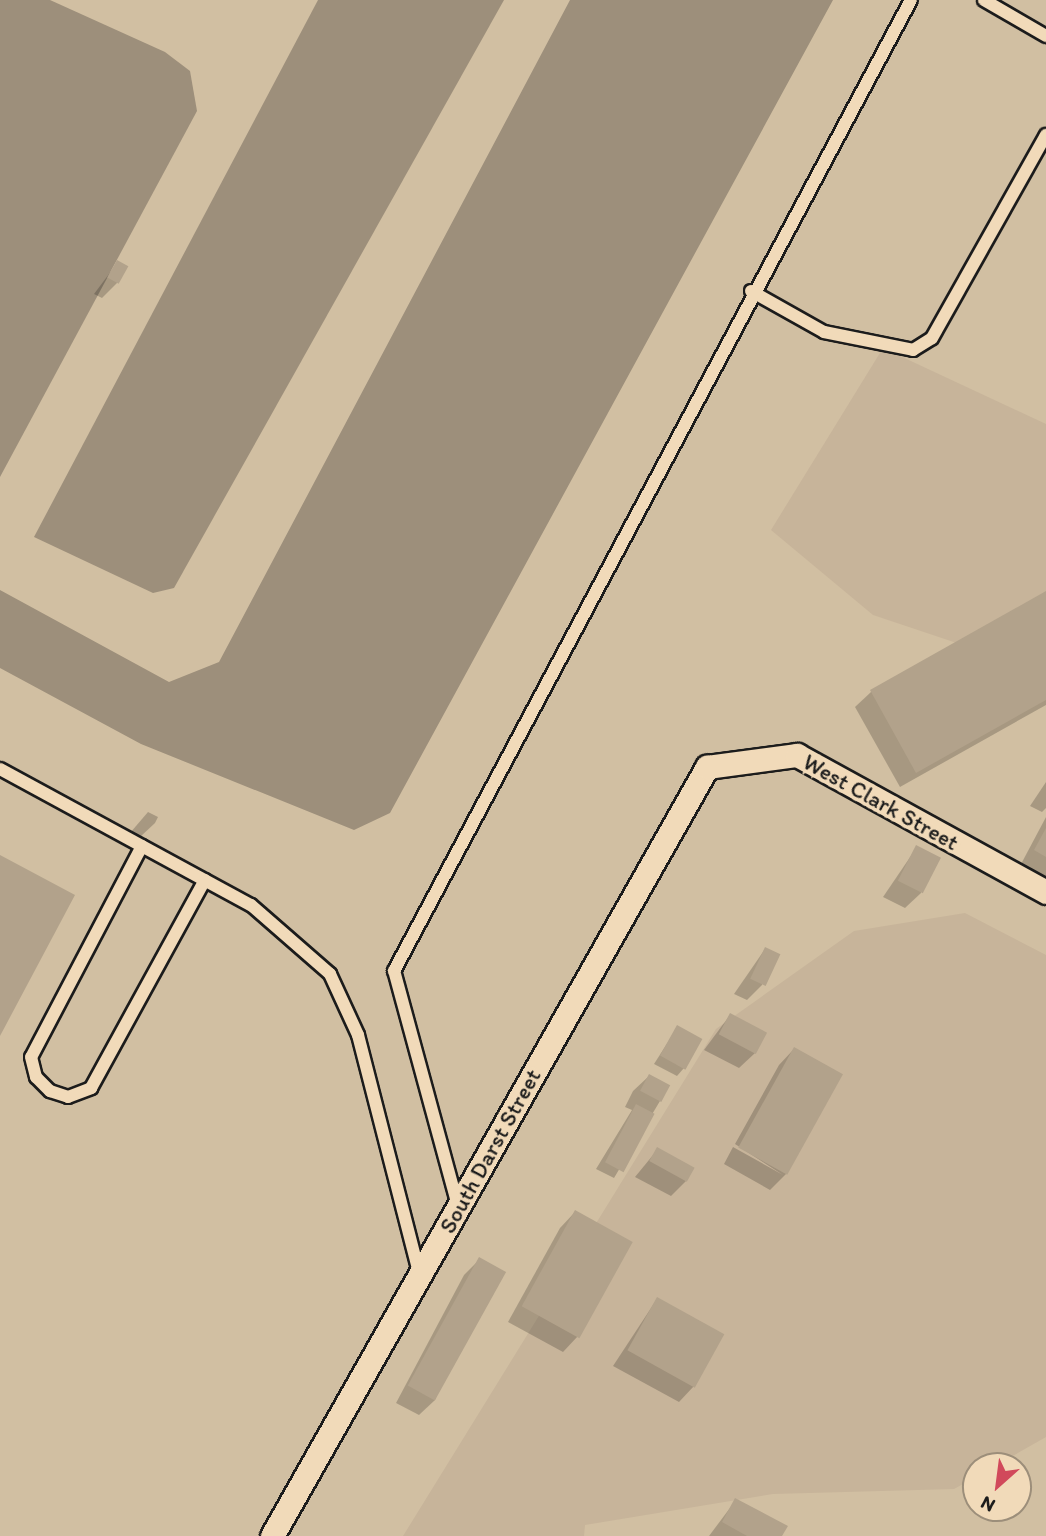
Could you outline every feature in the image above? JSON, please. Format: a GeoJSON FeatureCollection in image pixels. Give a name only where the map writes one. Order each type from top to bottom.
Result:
{"type":"FeatureCollection","features":[{"type":"Feature","properties":{"kind":"street","name":"West Clark Street"},"geometry":{"type":"LineString","coordinates":[[706,766],[797,755],[1046,892]]}},
{"type":"Feature","properties":{"kind":"street","name":"South Darst Street"},"geometry":{"type":"LineString","coordinates":[[272,1536],[706,766]]}},
{"type":"Feature","properties":{"kind":"lane"},"geometry":{"type":"LineString","coordinates":[[459,1206],[394,971],[751,291],[911,0]]}},
{"type":"Feature","properties":{"kind":"lane"},"geometry":{"type":"LineString","coordinates":[[984,0],[1046,36]]}},
{"type":"Feature","properties":{"kind":"lane"},"geometry":{"type":"LineString","coordinates":[[751,291],[824,332],[914,350],[932,338],[1046,135]]}},
{"type":"Feature","properties":{"kind":"lane"},"geometry":{"type":"LineString","coordinates":[[0,769],[251,905],[330,974],[358,1035],[420,1275]]}},
{"type":"Feature","properties":{"kind":"lane"},"geometry":{"type":"LineString","coordinates":[[142,846],[32,1057],[36,1077],[50,1091],[68,1097],[91,1088],[205,880]]}},
{"type":"Feature","properties":{"kind":"shaded area"},"geometry":{"type":"Polygon","coordinates":[[[0,0],[1046,0],[1046,1536],[0,1536],[0,0]]]}},
{"type":"Feature","properties":{"kind":"shaded area"},"geometry":{"type":"Polygon","coordinates":[[[0,0],[50,0],[165,52],[190,71],[197,111],[0,477],[0,0]]]}},
{"type":"Feature","properties":{"kind":"shaded area"},"geometry":{"type":"Polygon","coordinates":[[[318,0],[504,0],[174,588],[153,593],[34,537],[318,0]]]}},
{"type":"Feature","properties":{"kind":"shaded area"},"geometry":{"type":"Polygon","coordinates":[[[570,0],[833,0],[390,813],[354,830],[141,744],[0,668],[0,590],[169,682],[219,662],[570,0]]]}},
{"type":"Feature","properties":{"kind":"shaded area"},"geometry":{"type":"Polygon","coordinates":[[[883,348],[1046,424],[1046,673],[873,615],[771,530],[883,348]]]}},
{"type":"Feature","properties":{"kind":"shaded area"},"geometry":{"type":"Polygon","coordinates":[[[965,913],[1046,955],[1046,1437],[1020,1452],[962,1452],[962,1485],[954,1489],[773,1494],[585,1525],[584,1536],[403,1536],[716,1029],[854,931],[965,913]]]}},
{"type":"Feature","properties":{"kind":"building"},"geometry":{"type":"Polygon","coordinates":[[[117,260],[128,266],[119,284],[107,277],[117,260]]]}},
{"type":"Feature","properties":{"kind":"building"},"geometry":{"type":"Polygon","coordinates":[[[1046,591],[1046,700],[916,773],[870,690],[1046,591]]]}},
{"type":"Feature","properties":{"kind":"building"},"geometry":{"type":"Polygon","coordinates":[[[1046,828],[1046,857],[1034,850],[1046,828]]]}},
{"type":"Feature","properties":{"kind":"building"},"geometry":{"type":"Polygon","coordinates":[[[916,845],[941,858],[923,893],[898,881],[916,845]]]}},
{"type":"Feature","properties":{"kind":"building"},"geometry":{"type":"Polygon","coordinates":[[[0,855],[75,895],[0,1036],[0,855]]]}},
{"type":"Feature","properties":{"kind":"building"},"geometry":{"type":"Polygon","coordinates":[[[765,947],[780,954],[766,986],[750,979],[765,947]]]}},
{"type":"Feature","properties":{"kind":"building"},"geometry":{"type":"Polygon","coordinates":[[[730,1013],[767,1033],[756,1054],[719,1034],[730,1013]]]}},
{"type":"Feature","properties":{"kind":"building"},"geometry":{"type":"Polygon","coordinates":[[[677,1025],[702,1039],[685,1070],[660,1056],[677,1025]]]}},
{"type":"Feature","properties":{"kind":"building"},"geometry":{"type":"Polygon","coordinates":[[[794,1047],[843,1074],[787,1175],[738,1148],[794,1047]]]}},
{"type":"Feature","properties":{"kind":"building"},"geometry":{"type":"Polygon","coordinates":[[[649,1074],[670,1085],[661,1102],[640,1091],[649,1074]]]}},
{"type":"Feature","properties":{"kind":"building"},"geometry":{"type":"Polygon","coordinates":[[[636,1104],[655,1114],[624,1172],[605,1162],[636,1104]]]}},
{"type":"Feature","properties":{"kind":"building"},"geometry":{"type":"Polygon","coordinates":[[[657,1147],[695,1168],[687,1182],[649,1161],[657,1147]]]}},
{"type":"Feature","properties":{"kind":"building"},"geometry":{"type":"Polygon","coordinates":[[[575,1210],[633,1242],[579,1338],[522,1306],[575,1210]]]}},
{"type":"Feature","properties":{"kind":"building"},"geometry":{"type":"Polygon","coordinates":[[[479,1257],[506,1272],[435,1401],[408,1386],[479,1257]]]}},
{"type":"Feature","properties":{"kind":"building"},"geometry":{"type":"Polygon","coordinates":[[[657,1297],[724,1334],[695,1388],[627,1350],[657,1297]]]}},
{"type":"Feature","properties":{"kind":"building"},"geometry":{"type":"Polygon","coordinates":[[[735,1498],[788,1526],[782,1536],[747,1536],[722,1522],[735,1498]]]}}]}
